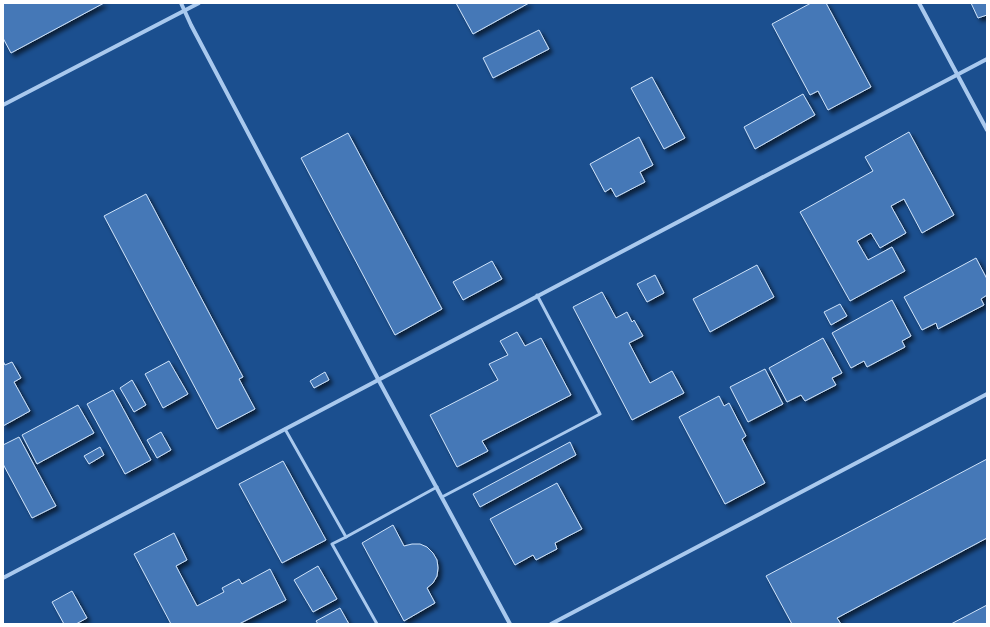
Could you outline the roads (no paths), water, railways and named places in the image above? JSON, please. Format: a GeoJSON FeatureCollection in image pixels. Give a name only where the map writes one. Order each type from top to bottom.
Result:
{"type":"FeatureCollection","features":[{"type":"Feature","properties":{"kind":"street"},"geometry":{"type":"LineString","coordinates":[[181,3],[191,25],[378,379],[510,624]]}},
{"type":"Feature","properties":{"kind":"street"},"geometry":{"type":"LineString","coordinates":[[3,105],[199,3]]}},
{"type":"Feature","properties":{"kind":"street"},"geometry":{"type":"LineString","coordinates":[[920,3],[987,130]]}},
{"type":"Feature","properties":{"kind":"street"},"geometry":{"type":"LineString","coordinates":[[3,578],[987,59]]}},
{"type":"Feature","properties":{"kind":"street"},"geometry":{"type":"LineString","coordinates":[[551,624],[987,394]]}},
{"type":"Feature","properties":{"kind":"lane"},"geometry":{"type":"LineString","coordinates":[[442,497],[600,414],[537,296]]}},
{"type":"Feature","properties":{"kind":"lane"},"geometry":{"type":"LineString","coordinates":[[285,429],[346,537]]}},
{"type":"Feature","properties":{"kind":"lane"},"geometry":{"type":"LineString","coordinates":[[377,624],[332,544],[437,487]]}}]}
